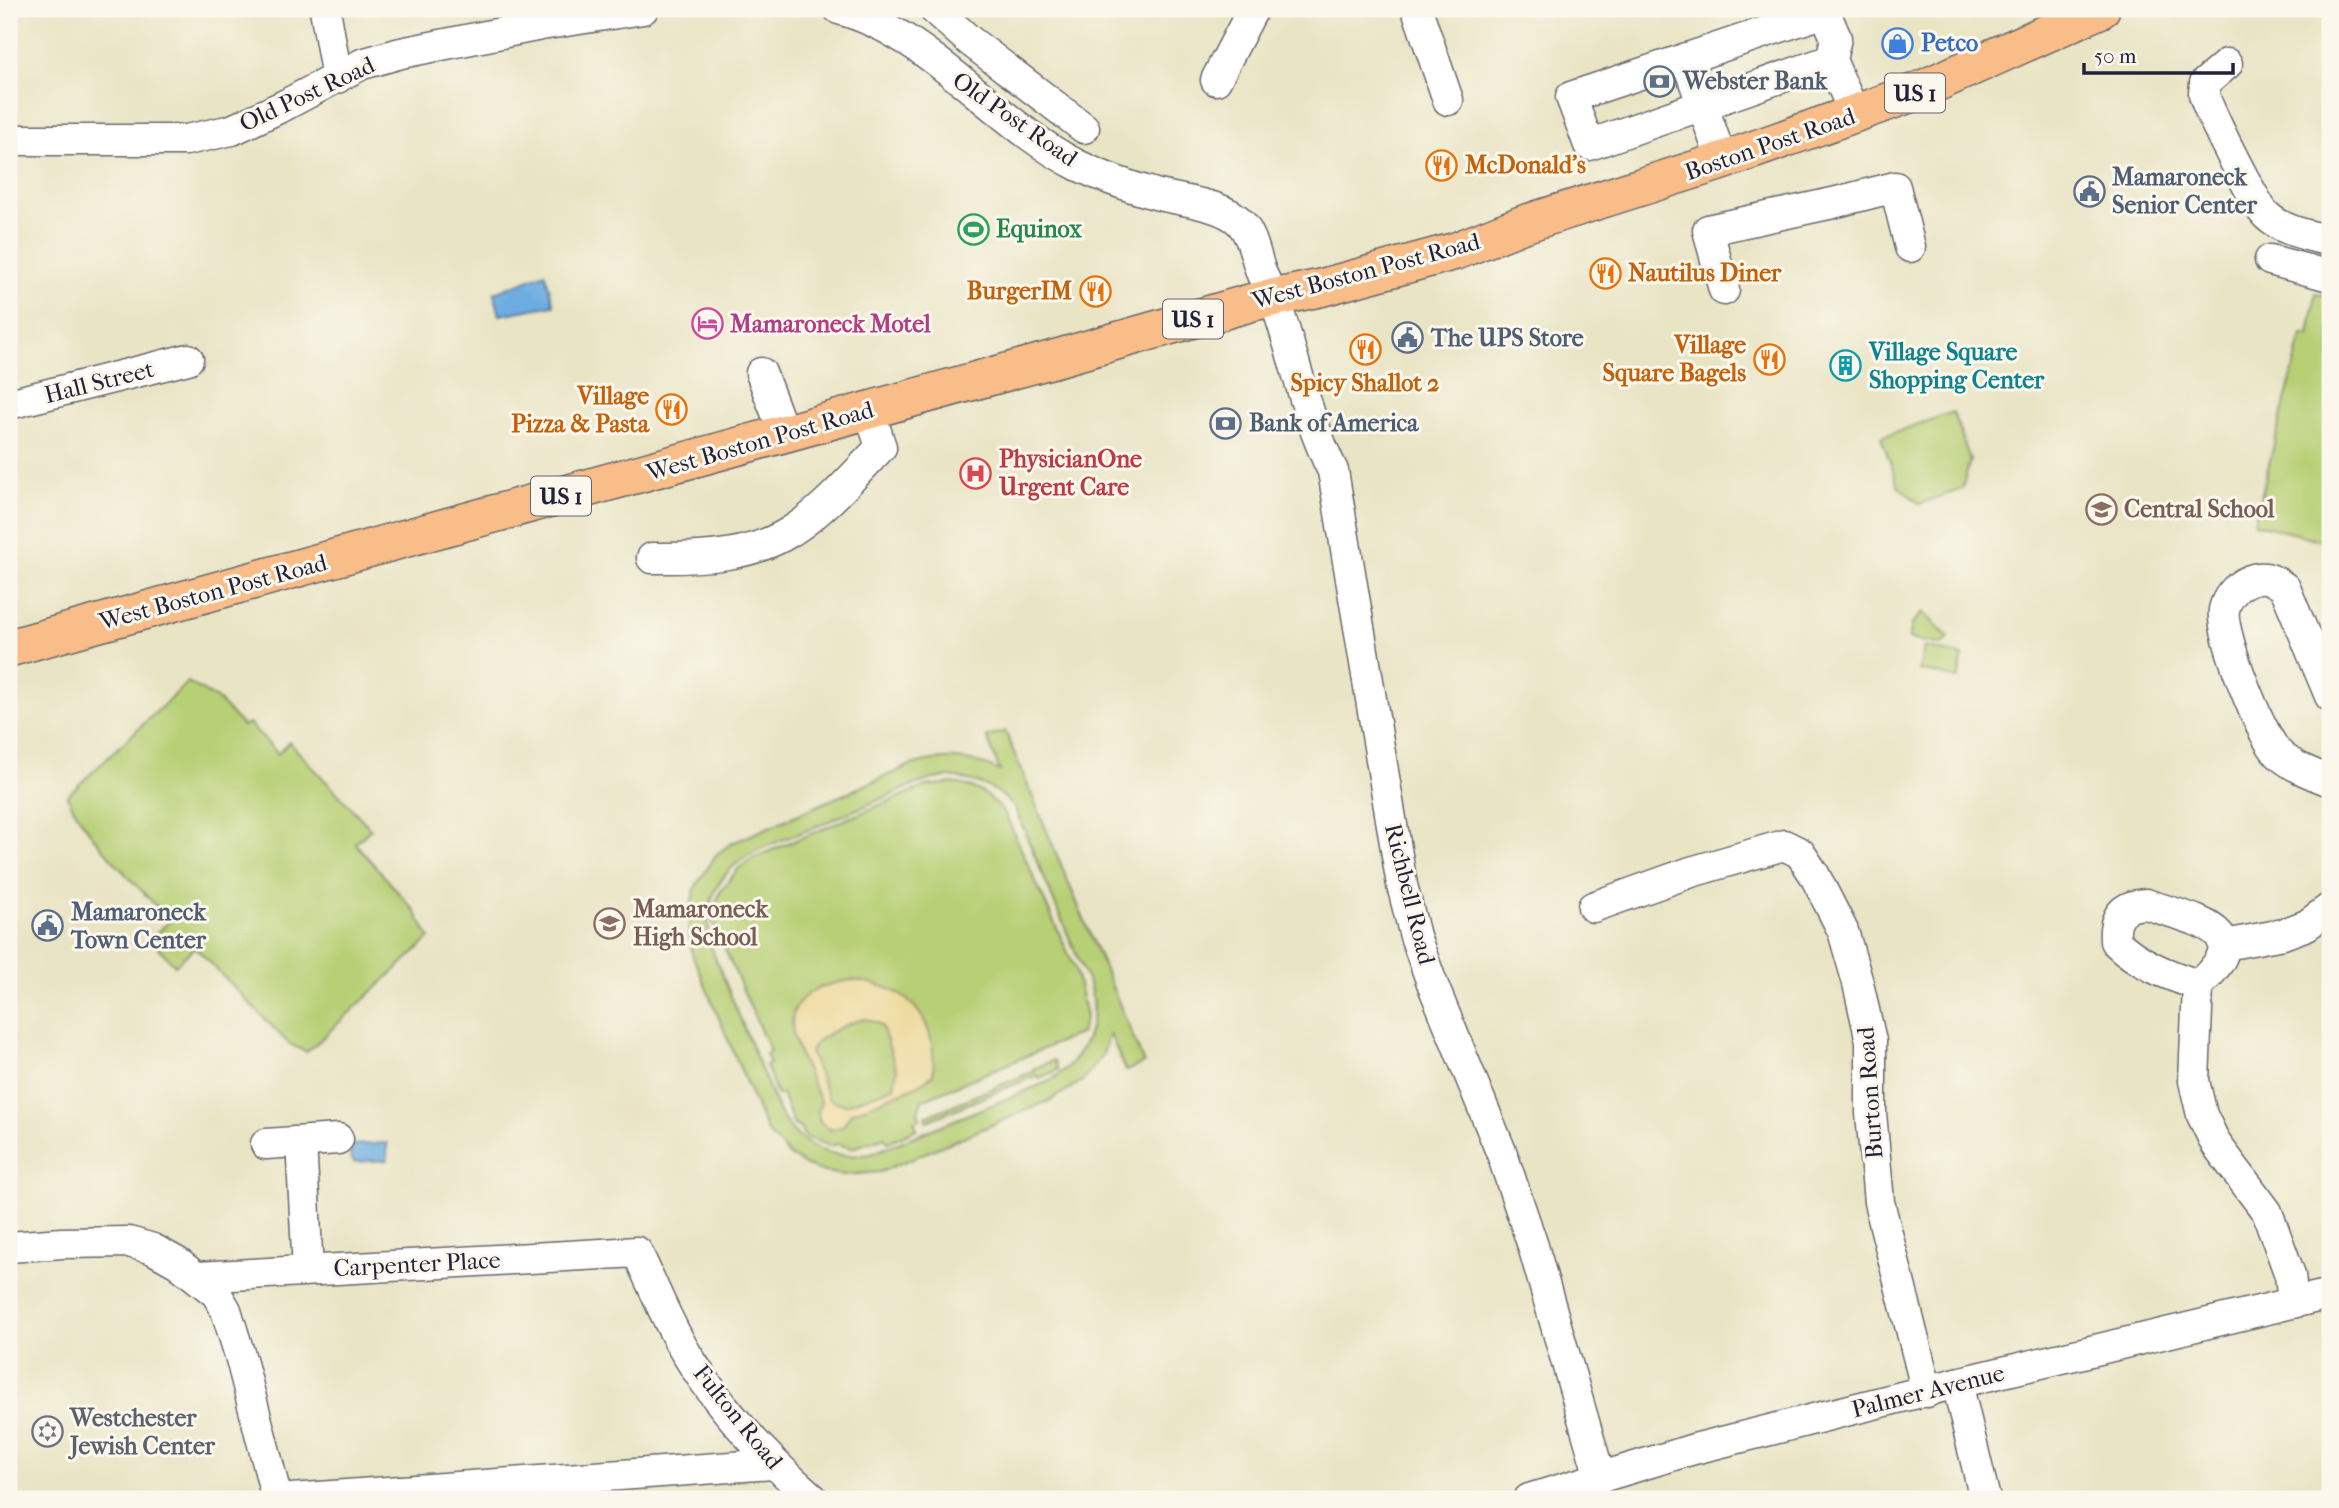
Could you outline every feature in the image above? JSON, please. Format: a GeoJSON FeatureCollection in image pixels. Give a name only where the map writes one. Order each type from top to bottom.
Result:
{"type":"FeatureCollection","features":[{"type":"Feature","properties":{"kind":"main road","name":"Boston Post Road"},"geometry":{"type":"LineString","coordinates":[[1510,230],[1722,161],[1918,92],[2101,9]]}},
{"type":"Feature","properties":{"kind":"main road","name":"West Boston Post Road"},"geometry":{"type":"LineString","coordinates":[[9,648],[1253,302],[1320,288],[1456,251],[1510,230]]}},
{"type":"Feature","properties":{"kind":"street"},"geometry":{"type":"LineString","coordinates":[[325,9],[337,78]]}},
{"type":"Feature","properties":{"kind":"street","name":"Old Post Road"},"geometry":{"type":"LineString","coordinates":[[9,140],[186,140],[215,135],[254,120],[362,64],[540,17],[643,9]]}},
{"type":"Feature","properties":{"kind":"street"},"geometry":{"type":"LineString","coordinates":[[934,9],[970,41],[1084,128]]}},
{"type":"Feature","properties":{"kind":"street"},"geometry":{"type":"LineString","coordinates":[[1216,80],[1253,9]]}},
{"type":"Feature","properties":{"kind":"street"},"geometry":{"type":"LineString","coordinates":[[1417,9],[1448,100]]}},
{"type":"Feature","properties":{"kind":"street","name":"Old Post Road"},"geometry":{"type":"LineString","coordinates":[[851,10],[887,27],[912,44],[1044,145],[1078,165],[1152,193],[1225,211],[1241,223],[1252,241],[1261,272],[1274,298]]}},
{"type":"Feature","properties":{"kind":"street"},"geometry":{"type":"LineString","coordinates":[[1831,60],[1589,145],[1571,97],[1825,12],[1836,38],[1831,60],[1855,115]]}},
{"type":"Feature","properties":{"kind":"street"},"geometry":{"type":"LineString","coordinates":[[1686,58],[1722,161]]}},
{"type":"Feature","properties":{"kind":"street"},"geometry":{"type":"LineString","coordinates":[[2227,64],[2205,83],[2204,95],[2263,213],[2278,224],[2330,241]]}},
{"type":"Feature","properties":{"kind":"street"},"geometry":{"type":"LineString","coordinates":[[1724,290],[1708,230],[1833,204],[1895,187],[1910,247]]}},
{"type":"Feature","properties":{"kind":"street"},"geometry":{"type":"LineString","coordinates":[[2270,260],[2330,275]]}},
{"type":"Feature","properties":{"kind":"street","name":"Richbell Road"},"geometry":{"type":"LineString","coordinates":[[1274,298],[1318,441],[1333,471],[1402,885],[1415,936],[1502,1154],[1533,1246],[1600,1477]]}},
{"type":"Feature","properties":{"kind":"street","name":"Hall Street"},"geometry":{"type":"LineString","coordinates":[[9,404],[188,359]]}},
{"type":"Feature","properties":{"kind":"street"},"geometry":{"type":"LineString","coordinates":[[761,373],[784,433]]}},
{"type":"Feature","properties":{"kind":"street"},"geometry":{"type":"LineString","coordinates":[[652,558],[702,558],[734,554],[768,545],[794,531],[831,501],[881,447],[869,410]]}},
{"type":"Feature","properties":{"kind":"street"},"geometry":{"type":"LineString","coordinates":[[2330,696],[2285,588],[2277,581],[2263,576],[2246,582],[2232,592],[2224,609],[2224,626],[2254,711],[2265,734],[2277,752],[2298,768],[2330,781]]}},
{"type":"Feature","properties":{"kind":"street","name":"Burton Road"},"geometry":{"type":"LineString","coordinates":[[1593,907],[1691,872],[1784,845],[1800,853],[1814,874],[1843,931],[1858,983],[1871,1041],[1871,1113],[1879,1202],[1927,1392]]}},
{"type":"Feature","properties":{"kind":"street"},"geometry":{"type":"LineString","coordinates":[[2198,985],[2165,974],[2129,955],[2115,941],[2114,928],[2122,912],[2131,905],[2146,904],[2213,929],[2224,938],[2223,957],[2210,975],[2198,985],[2194,1081],[2202,1115],[2216,1144],[2267,1212],[2290,1275],[2293,1302]]}},
{"type":"Feature","properties":{"kind":"street"},"geometry":{"type":"LineString","coordinates":[[2225,945],[2283,934],[2307,925],[2330,908]]}},
{"type":"Feature","properties":{"kind":"street"},"geometry":{"type":"LineString","coordinates":[[266,1144],[338,1139]]}},
{"type":"Feature","properties":{"kind":"street"},"geometry":{"type":"LineString","coordinates":[[301,1142],[308,1270]]}},
{"type":"Feature","properties":{"kind":"street"},"geometry":{"type":"LineString","coordinates":[[9,1247],[129,1242],[153,1249],[197,1277],[216,1293],[226,1310],[241,1359],[277,1499]]}},
{"type":"Feature","properties":{"kind":"street","name":"Carpenter Place"},"geometry":{"type":"LineString","coordinates":[[197,1277],[637,1252]]}},
{"type":"Feature","properties":{"kind":"street","name":"Fulton Road"},"geometry":{"type":"LineString","coordinates":[[637,1252],[686,1352],[723,1407],[773,1464],[813,1499]]}},
{"type":"Feature","properties":{"kind":"street","name":"Palmer Avenue"},"geometry":{"type":"LineString","coordinates":[[1530,1499],[1694,1449],[2330,1294]]}},
{"type":"Feature","properties":{"kind":"street"},"geometry":{"type":"LineString","coordinates":[[1957,1383],[1985,1499]]}},
{"type":"Feature","properties":{"kind":"street"},"geometry":{"type":"LineString","coordinates":[[291,1499],[773,1464]]}},
{"type":"Feature","properties":{"kind":"green space"},"geometry":{"type":"Polygon","coordinates":[[[2316,293],[2330,297],[2330,543],[2254,523],[2302,335],[2309,336],[2316,293]]]}},
{"type":"Feature","properties":{"kind":"green space"},"geometry":{"type":"Polygon","coordinates":[[[1953,412],[1970,460],[1962,489],[1920,504],[1899,487],[1881,437],[1953,412]]]}},
{"type":"Feature","properties":{"kind":"green space"},"geometry":{"type":"Polygon","coordinates":[[[1923,612],[1949,638],[1942,645],[1909,639],[1912,624],[1923,612]]]}},
{"type":"Feature","properties":{"kind":"green space"},"geometry":{"type":"Polygon","coordinates":[[[1924,647],[1963,656],[1958,679],[1919,670],[1924,647]]]}},
{"type":"Feature","properties":{"kind":"green space"},"geometry":{"type":"Polygon","coordinates":[[[188,682],[218,700],[243,726],[249,723],[278,754],[289,742],[371,829],[355,843],[414,910],[430,938],[307,1052],[289,1044],[195,947],[175,965],[150,939],[170,921],[114,862],[88,830],[67,796],[188,682]]]}},
{"type":"Feature","properties":{"kind":"green space"},"geometry":{"type":"Polygon","coordinates":[[[1005,731],[1144,1063],[1126,1071],[1110,1034],[1102,1056],[1082,1081],[1051,1100],[880,1172],[844,1175],[807,1166],[790,1156],[767,1132],[692,954],[688,916],[696,886],[716,855],[730,844],[911,765],[957,759],[1000,771],[987,737],[1005,731]],[[958,778],[933,779],[914,785],[765,847],[743,859],[726,874],[711,901],[708,920],[712,950],[779,1113],[807,1143],[829,1153],[871,1154],[1050,1081],[1071,1063],[1086,1041],[1092,1015],[1090,987],[1014,806],[993,789],[958,778]]]}},
{"type":"Feature","properties":{"kind":"green space"},"geometry":{"type":"Polygon","coordinates":[[[953,783],[969,786],[982,793],[1005,814],[1075,968],[1086,1016],[1081,1033],[922,1100],[918,1111],[920,1119],[914,1121],[917,1129],[888,1142],[885,1137],[852,1148],[838,1144],[830,1146],[805,1137],[800,1128],[794,1125],[782,1094],[777,1095],[766,1065],[770,1064],[766,1054],[770,1051],[712,920],[715,904],[721,891],[739,868],[753,858],[926,786],[953,783]]]}},
{"type":"Feature","properties":{"kind":"green space"},"geometry":{"type":"Polygon","coordinates":[[[1054,1060],[1058,1070],[1039,1078],[1037,1075],[927,1121],[925,1117],[1034,1071],[1033,1069],[1054,1060]]]}},
{"type":"Feature","properties":{"kind":"sand"},"geometry":{"type":"Polygon","coordinates":[[[851,980],[871,983],[903,997],[924,1021],[933,1054],[933,1075],[917,1086],[851,1113],[843,1126],[831,1130],[819,1121],[821,1102],[795,1042],[792,1024],[795,1009],[804,997],[823,987],[851,980]],[[865,1019],[851,1023],[813,1046],[810,1052],[829,1099],[845,1105],[894,1087],[897,1070],[882,1027],[865,1019]]]}},
{"type":"Feature","properties":{"kind":"water"},"geometry":{"type":"Polygon","coordinates":[[[545,273],[554,305],[500,315],[494,293],[545,273]]]}},
{"type":"Feature","properties":{"kind":"water"},"geometry":{"type":"Polygon","coordinates":[[[387,1143],[387,1160],[354,1162],[350,1156],[353,1145],[387,1143]]]}},
{"type":"Feature","properties":{"kind":"place","name":"Petco"},"geometry":{"type":"Point","coordinates":[1898,43]}},
{"type":"Feature","properties":{"kind":"place","name":"Webster Bank"},"geometry":{"type":"Point","coordinates":[1660,81]}},
{"type":"Feature","properties":{"kind":"place","name":"McDonald's"},"geometry":{"type":"Point","coordinates":[1442,165]}},
{"type":"Feature","properties":{"kind":"place","name":"Mamaroneck Senior Center"},"geometry":{"type":"Point","coordinates":[2089,191]}},
{"type":"Feature","properties":{"kind":"place","name":"Equinox"},"geometry":{"type":"Point","coordinates":[973,229]}},
{"type":"Feature","properties":{"kind":"place","name":"Nautilus Diner"},"geometry":{"type":"Point","coordinates":[1605,273]}},
{"type":"Feature","properties":{"kind":"place","name":"BurgerIM"},"geometry":{"type":"Point","coordinates":[1095,291]}},
{"type":"Feature","properties":{"kind":"place","name":"Mamaroneck Motel"},"geometry":{"type":"Point","coordinates":[707,324]}},
{"type":"Feature","properties":{"kind":"place","name":"The UPS Store"},"geometry":{"type":"Point","coordinates":[1408,338]}},
{"type":"Feature","properties":{"kind":"place","name":"Spicy Shallot 2"},"geometry":{"type":"Point","coordinates":[1365,349]}},
{"type":"Feature","properties":{"kind":"place","name":"Village Square Bagels"},"geometry":{"type":"Point","coordinates":[1769,359]}},
{"type":"Feature","properties":{"kind":"place","name":"Village Square Shopping Center"},"geometry":{"type":"Point","coordinates":[1846,366]}},
{"type":"Feature","properties":{"kind":"place","name":"Village Pizza & Pasta"},"geometry":{"type":"Point","coordinates":[672,410]}},
{"type":"Feature","properties":{"kind":"place","name":"Bank of America"},"geometry":{"type":"Point","coordinates":[1226,423]}},
{"type":"Feature","properties":{"kind":"place","name":"PhysicianOne Urgent Care"},"geometry":{"type":"Point","coordinates":[976,473]}},
{"type":"Feature","properties":{"kind":"place","name":"Central School"},"geometry":{"type":"Point","coordinates":[2101,509]}},
{"type":"Feature","properties":{"kind":"place","name":"Mamaroneck High School"},"geometry":{"type":"Point","coordinates":[610,923]}},
{"type":"Feature","properties":{"kind":"place","name":"Mamaroneck Town Center"},"geometry":{"type":"Point","coordinates":[48,926]}},
{"type":"Feature","properties":{"kind":"place","name":"Westchester Jewish Center"},"geometry":{"type":"Point","coordinates":[47,1432]}}]}
